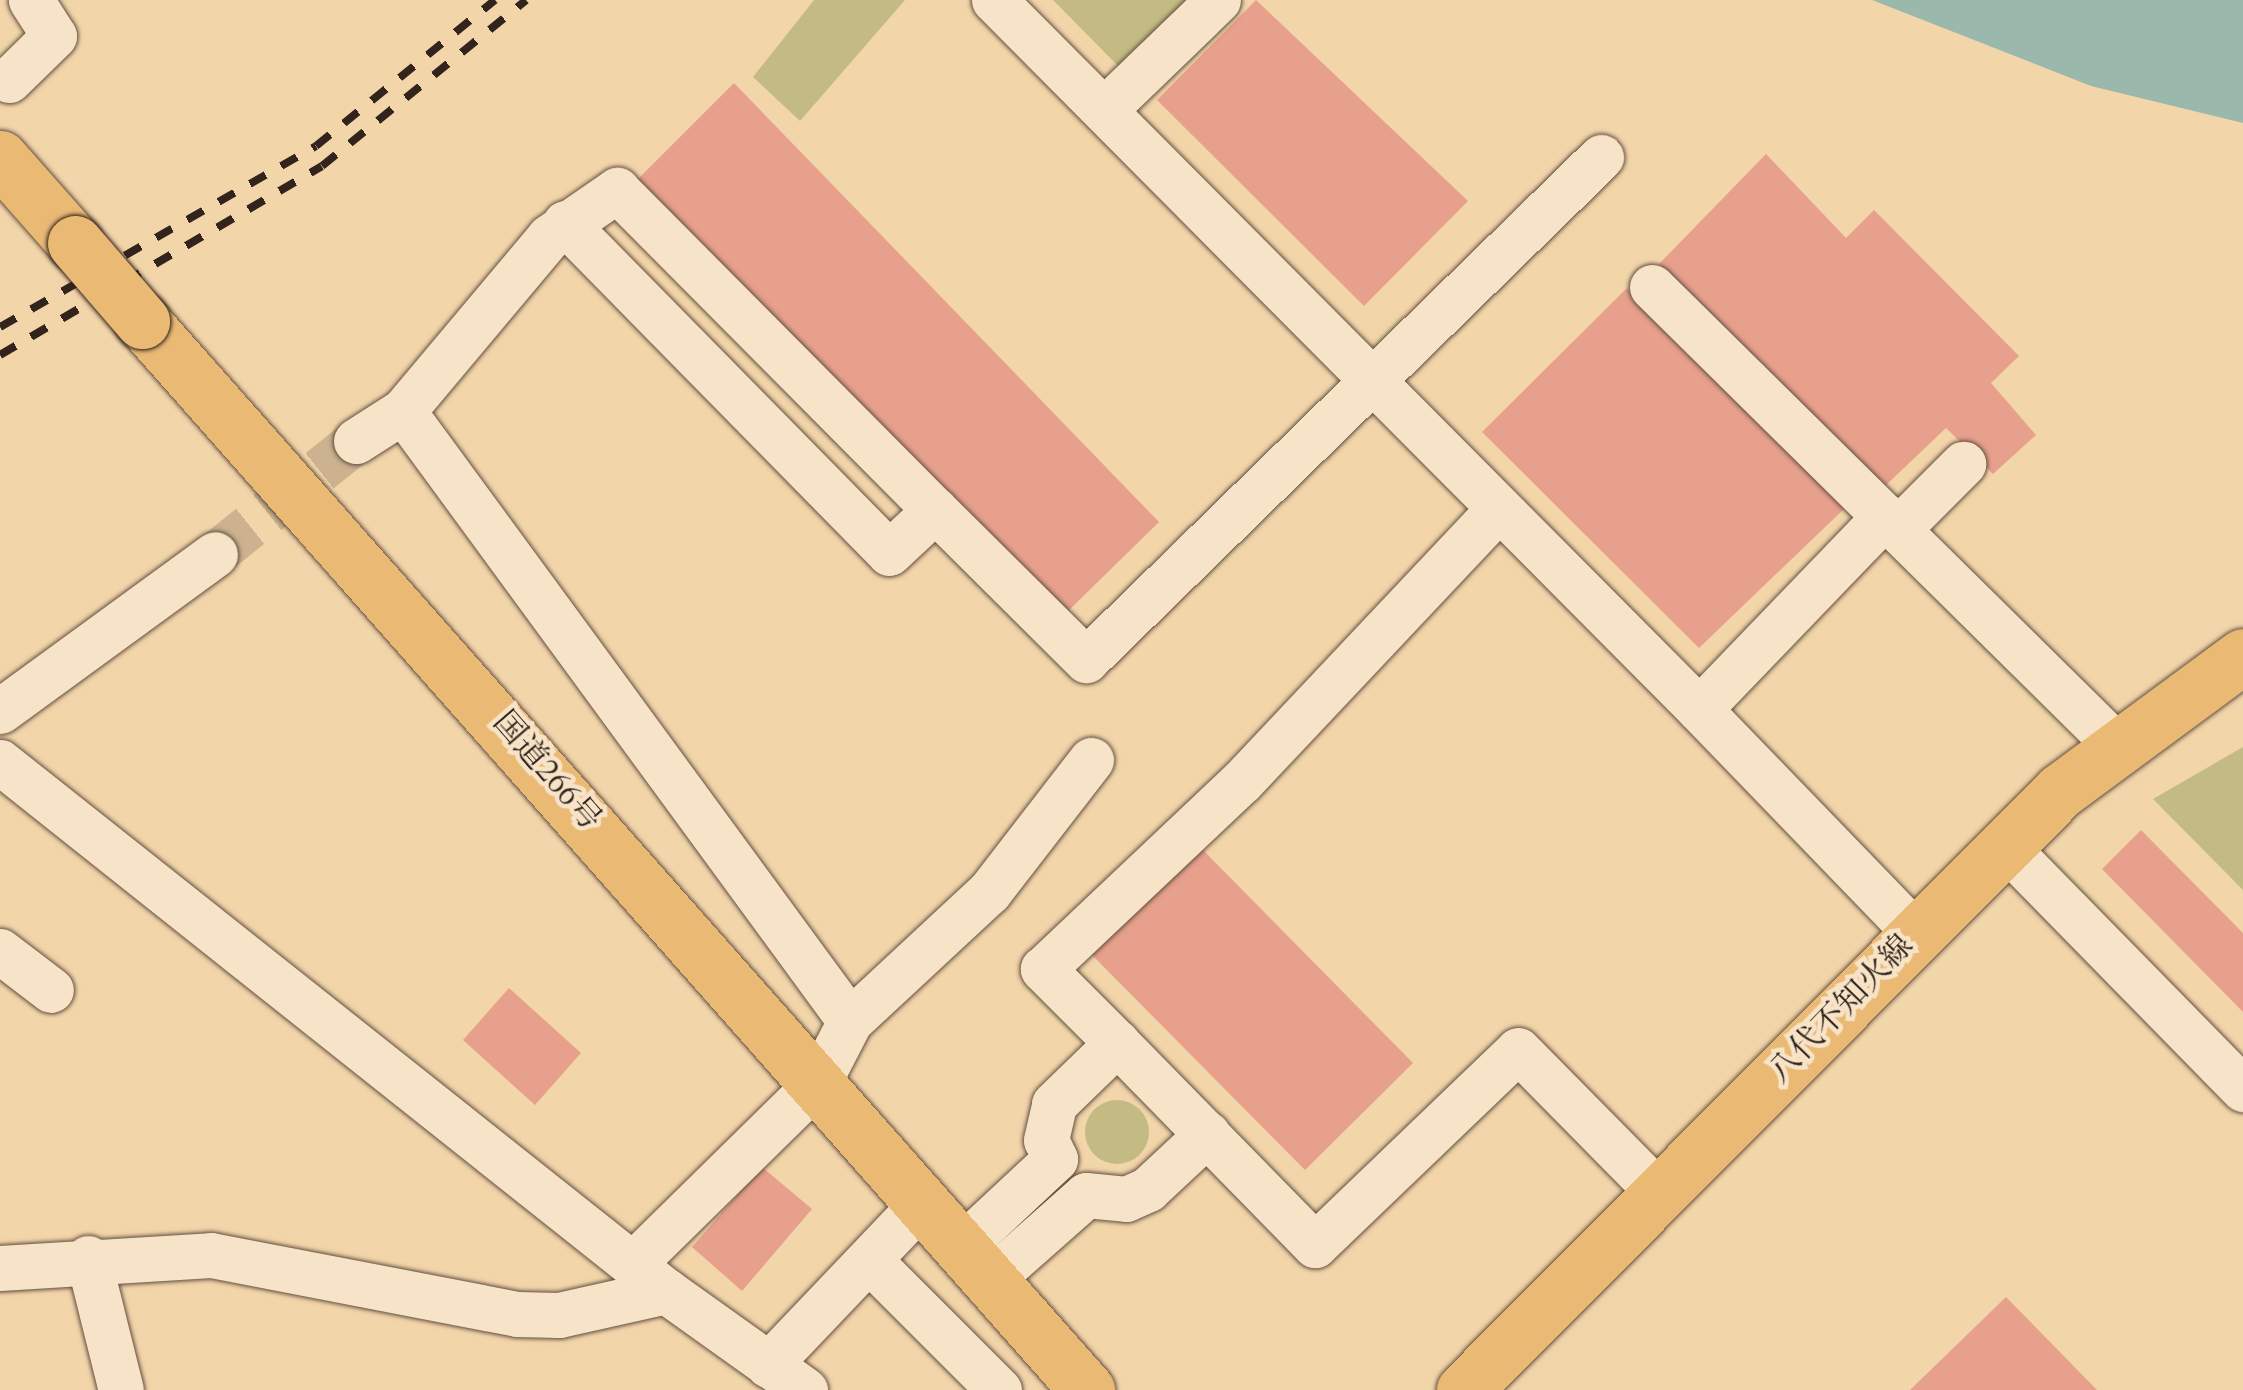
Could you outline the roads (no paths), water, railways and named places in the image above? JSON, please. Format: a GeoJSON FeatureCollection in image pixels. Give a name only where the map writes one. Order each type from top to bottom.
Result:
{"type":"FeatureCollection","features":[{"type":"Feature","properties":{"kind":"main road","name":"国道266号"},"geometry":{"type":"LineString","coordinates":[[0,158],[819,1081],[1087,1390]]}},
{"type":"Feature","properties":{"kind":"main road","name":"八代不知火線"},"geometry":{"type":"LineString","coordinates":[[1464,1390],[1915,933],[2114,743],[2243,656]]}},
{"type":"Feature","properties":{"kind":"street"},"geometry":{"type":"LineString","coordinates":[[10,80],[54,36],[31,0]]}},
{"type":"Feature","properties":{"kind":"street"},"geometry":{"type":"LineString","coordinates":[[994,0],[1106,109],[1915,933]]}},
{"type":"Feature","properties":{"kind":"street"},"geometry":{"type":"LineString","coordinates":[[1106,109],[1218,0]]}},
{"type":"Feature","properties":{"kind":"street"},"geometry":{"type":"LineString","coordinates":[[356,441],[404,411],[502,285],[564,223],[617,190],[1086,660],[1600,157]]}},
{"type":"Feature","properties":{"kind":"street"},"geometry":{"type":"LineString","coordinates":[[564,223],[890,552],[935,510]]}},
{"type":"Feature","properties":{"kind":"street"},"geometry":{"type":"LineString","coordinates":[[1652,287],[2114,743]]}},
{"type":"Feature","properties":{"kind":"street"},"geometry":{"type":"LineString","coordinates":[[404,411],[850,1021]]}},
{"type":"Feature","properties":{"kind":"street"},"geometry":{"type":"LineString","coordinates":[[1698,710],[1892,522],[1963,464]]}},
{"type":"Feature","properties":{"kind":"street"},"geometry":{"type":"LineString","coordinates":[[1497,510],[1242,781],[1043,970],[1315,1245],[1518,1050],[1660,1194]]}},
{"type":"Feature","properties":{"kind":"street"},"geometry":{"type":"LineString","coordinates":[[0,711],[216,554]]}},
{"type":"Feature","properties":{"kind":"street"},"geometry":{"type":"LineString","coordinates":[[0,1268],[88,1258],[210,1255],[517,1314],[559,1315],[649,1277],[819,1081],[850,1021],[989,892],[1091,760]]}},
{"type":"Feature","properties":{"kind":"street"},"geometry":{"type":"LineString","coordinates":[[9,786],[649,1277],[805,1390]]}},
{"type":"Feature","properties":{"kind":"street"},"geometry":{"type":"LineString","coordinates":[[2006,847],[2243,1090]]}},
{"type":"Feature","properties":{"kind":"street"},"geometry":{"type":"LineString","coordinates":[[0,950],[51,990]]}},
{"type":"Feature","properties":{"kind":"street"},"geometry":{"type":"LineString","coordinates":[[976,1264],[1055,1159],[1046,1140],[1054,1104],[1117,1043]]}},
{"type":"Feature","properties":{"kind":"street"},"geometry":{"type":"LineString","coordinates":[[976,1264],[1086,1195],[1126,1199],[1148,1190],[1207,1134]]}},
{"type":"Feature","properties":{"kind":"street"},"geometry":{"type":"LineString","coordinates":[[768,1365],[923,1202]]}},
{"type":"Feature","properties":{"kind":"street"},"geometry":{"type":"LineString","coordinates":[[88,1258],[121,1390]]}},
{"type":"Feature","properties":{"kind":"street"},"geometry":{"type":"LineString","coordinates":[[869,1260],[986,1386],[1033,1332]]}},
{"type":"Feature","properties":{"kind":"tunnel"},"geometry":{"type":"LineString","coordinates":[[215,554],[356,441]]}},
{"type":"Feature","properties":{"kind":"railway"},"geometry":{"type":"LineString","coordinates":[[0,327],[316,146],[495,0]]}},
{"type":"Feature","properties":{"kind":"railway"},"geometry":{"type":"LineString","coordinates":[[0,355],[322,166],[526,0]]}}]}
